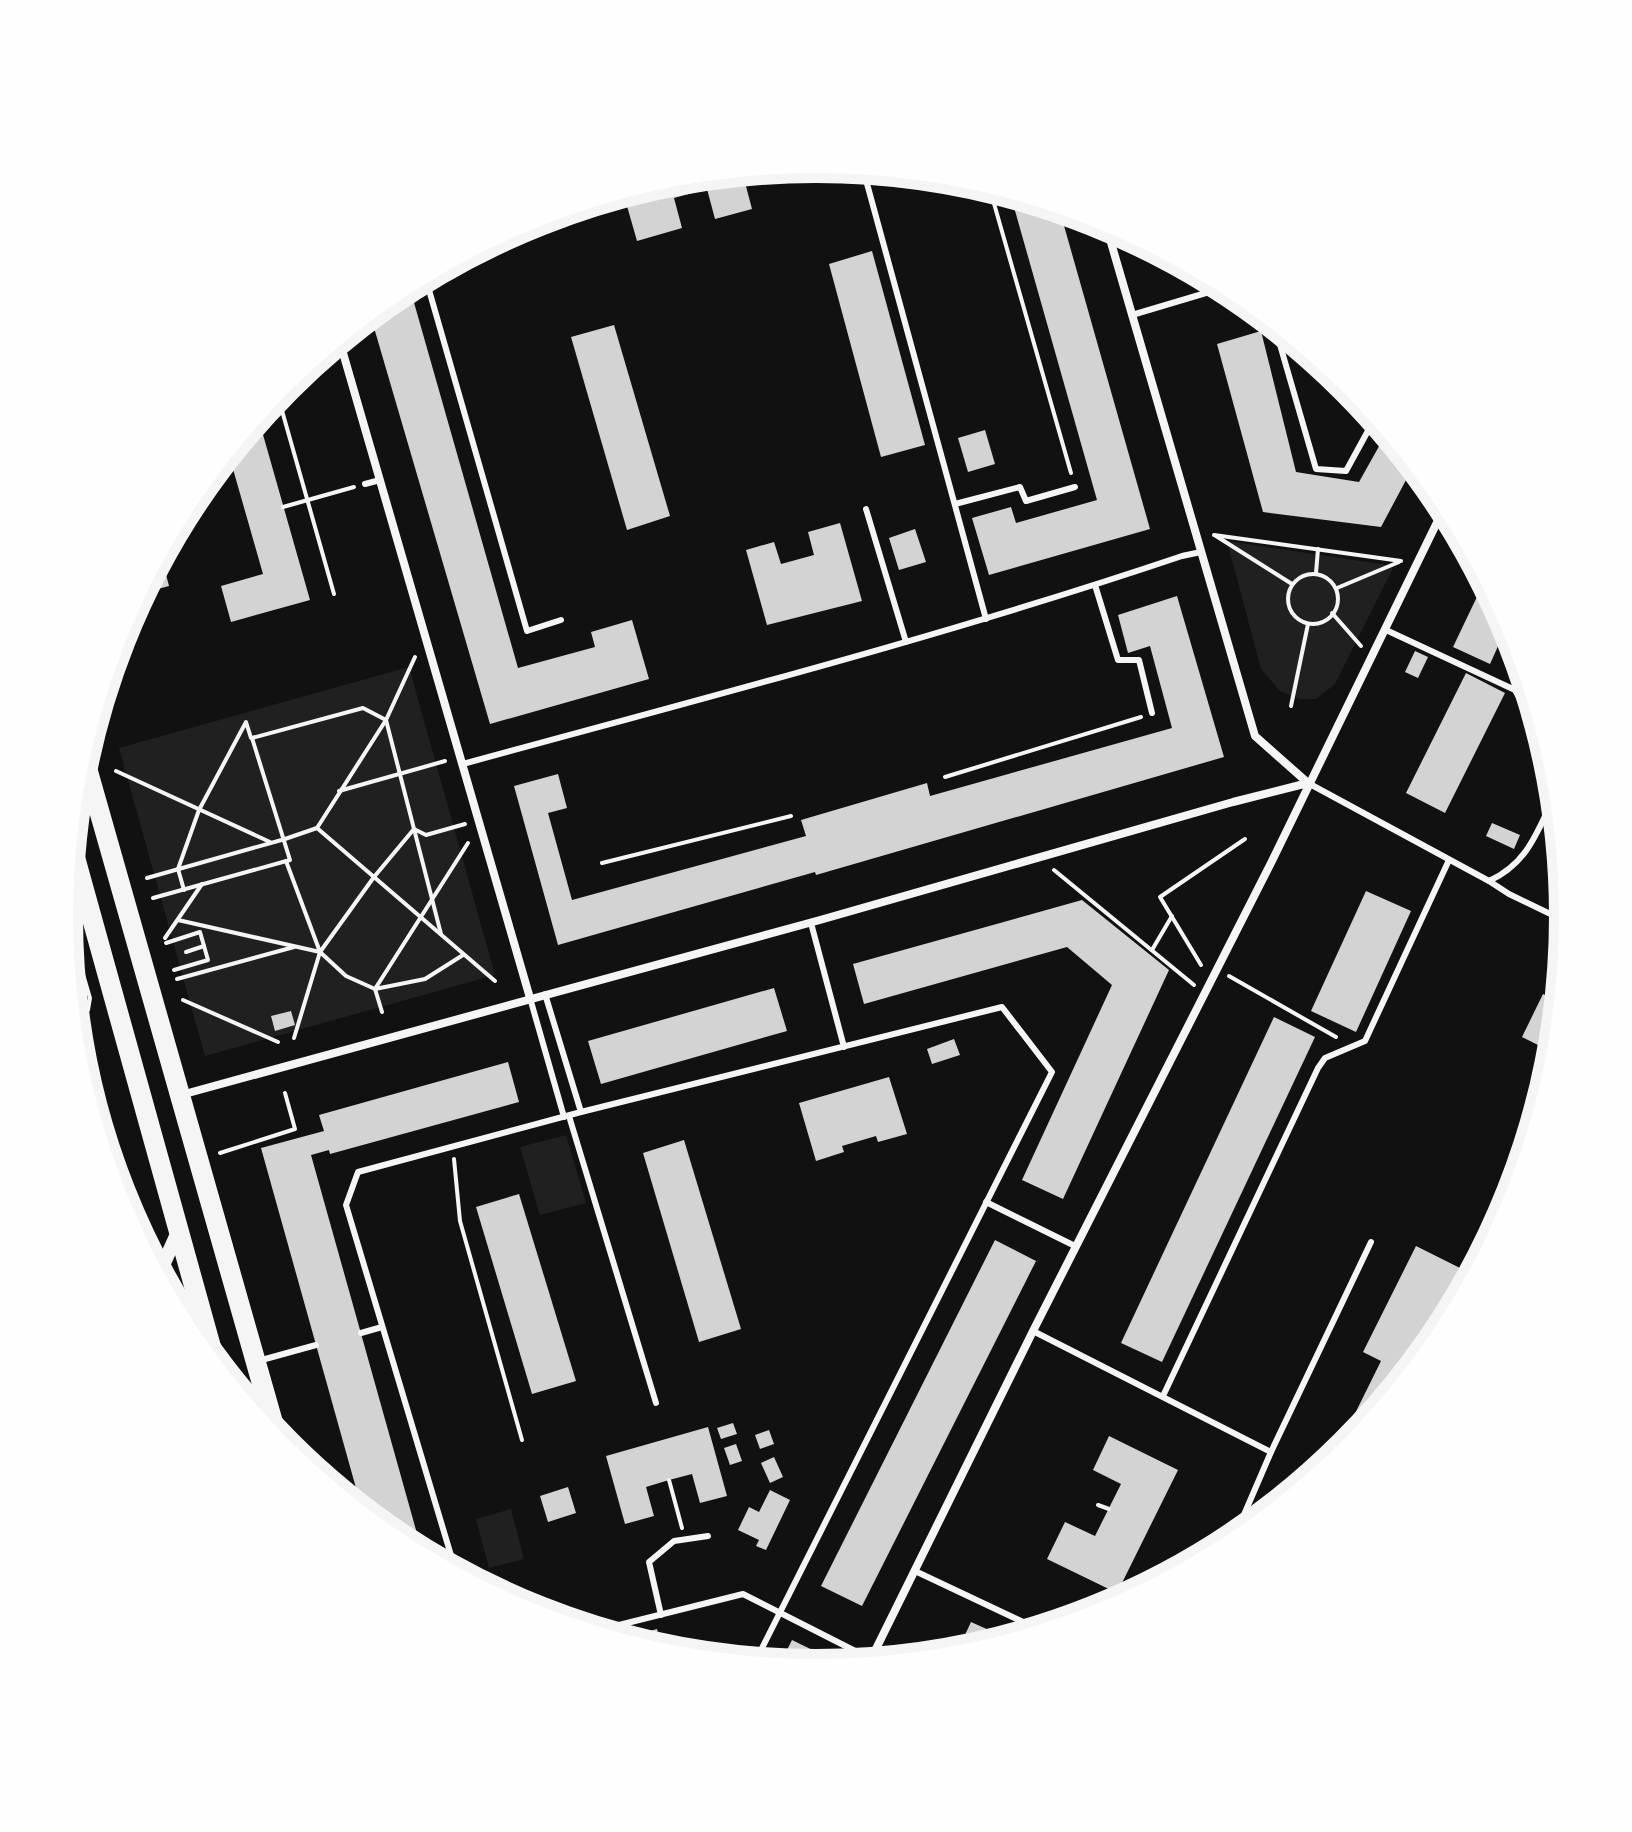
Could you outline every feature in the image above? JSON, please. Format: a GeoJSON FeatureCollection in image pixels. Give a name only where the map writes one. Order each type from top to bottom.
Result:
{"type":"FeatureCollection","features":[{"type":"Feature","properties":{"kind":"main road"},"geometry":{"type":"LineString","coordinates":[[91,780],[270,1413]]}},
{"type":"Feature","properties":{"kind":"main road"},"geometry":{"type":"LineString","coordinates":[[80,875],[207,1332]]}},
{"type":"Feature","properties":{"kind":"street"},"geometry":{"type":"LineString","coordinates":[[1110,239],[1255,736],[1308,783]]}},
{"type":"Feature","properties":{"kind":"street"},"geometry":{"type":"LineString","coordinates":[[342,350],[530,998]]}},
{"type":"Feature","properties":{"kind":"street"},"geometry":{"type":"LineString","coordinates":[[875,1651],[1075,1246],[1268,868],[1438,520]]}},
{"type":"Feature","properties":{"kind":"street"},"geometry":{"type":"LineString","coordinates":[[181,1095],[1308,783]]}},
{"type":"Feature","properties":{"kind":"street"},"geometry":{"type":"LineString","coordinates":[[165,1262],[178,1232]]}},
{"type":"Feature","properties":{"kind":"lane"},"geometry":{"type":"LineString","coordinates":[[866,180],[986,619]]}},
{"type":"Feature","properties":{"kind":"lane"},"geometry":{"type":"LineString","coordinates":[[429,288],[527,631],[561,620]]}},
{"type":"Feature","properties":{"kind":"lane"},"geometry":{"type":"LineString","coordinates":[[1132,315],[1209,292]]}},
{"type":"Feature","properties":{"kind":"lane"},"geometry":{"type":"LineString","coordinates":[[1279,342],[1316,469],[1346,471],[1370,428]]}},
{"type":"Feature","properties":{"kind":"lane"},"geometry":{"type":"LineString","coordinates":[[365,484],[380,480]]}},
{"type":"Feature","properties":{"kind":"lane"},"geometry":{"type":"LineString","coordinates":[[955,504],[1020,487],[1026,501],[1075,487]]}},
{"type":"Feature","properties":{"kind":"lane"},"geometry":{"type":"LineString","coordinates":[[866,509],[906,642]]}},
{"type":"Feature","properties":{"kind":"lane"},"geometry":{"type":"LineString","coordinates":[[463,764],[754,686],[986,619],[1201,552]]}},
{"type":"Feature","properties":{"kind":"lane"},"geometry":{"type":"LineString","coordinates":[[1095,585],[1118,660],[1139,660],[1152,713]]}},
{"type":"Feature","properties":{"kind":"lane"},"geometry":{"type":"LineString","coordinates":[[1386,630],[1515,690],[1522,703]]}},
{"type":"Feature","properties":{"kind":"lane"},"geometry":{"type":"LineString","coordinates":[[1515,690],[1517,686]]}},
{"type":"Feature","properties":{"kind":"lane"},"geometry":{"type":"LineString","coordinates":[[1308,783],[1554,916]]}},
{"type":"Feature","properties":{"kind":"lane"},"geometry":{"type":"LineString","coordinates":[[1489,881],[1508,873],[1525,855],[1547,812]]}},
{"type":"Feature","properties":{"kind":"lane"},"geometry":{"type":"LineString","coordinates":[[1163,1396],[1318,1068],[1325,1058],[1365,1041],[1449,860]]}},
{"type":"Feature","properties":{"kind":"lane"},"geometry":{"type":"LineString","coordinates":[[811,923],[844,1047]]}},
{"type":"Feature","properties":{"kind":"lane"},"geometry":{"type":"LineString","coordinates":[[545,994],[581,1112]]}},
{"type":"Feature","properties":{"kind":"lane"},"geometry":{"type":"LineString","coordinates":[[530,998],[656,1403]]}},
{"type":"Feature","properties":{"kind":"lane"},"geometry":{"type":"LineString","coordinates":[[452,1557],[346,1205],[358,1172],[581,1112],[1002,1007],[1052,1072],[760,1651]]}},
{"type":"Feature","properties":{"kind":"lane"},"geometry":{"type":"LineString","coordinates":[[986,1202],[1075,1246]]}},
{"type":"Feature","properties":{"kind":"lane"},"geometry":{"type":"LineString","coordinates":[[1243,1517],[1371,1242]]}},
{"type":"Feature","properties":{"kind":"lane"},"geometry":{"type":"LineString","coordinates":[[361,1333],[382,1327]]}},
{"type":"Feature","properties":{"kind":"lane"},"geometry":{"type":"LineString","coordinates":[[1033,1331],[1271,1452]]}},
{"type":"Feature","properties":{"kind":"lane"},"geometry":{"type":"LineString","coordinates":[[256,1362],[316,1345]]}},
{"type":"Feature","properties":{"kind":"lane"},"geometry":{"type":"LineString","coordinates":[[661,1615],[649,1562],[674,1541],[708,1536]]}},
{"type":"Feature","properties":{"kind":"lane"},"geometry":{"type":"LineString","coordinates":[[915,1571],[1026,1623]]}},
{"type":"Feature","properties":{"kind":"lane"},"geometry":{"type":"LineString","coordinates":[[615,1626],[743,1594],[854,1652]]}},
{"type":"Feature","properties":{"kind":"path"},"geometry":{"type":"LineString","coordinates":[[993,200],[1075,487]]}},
{"type":"Feature","properties":{"kind":"path"},"geometry":{"type":"LineString","coordinates":[[281,408],[334,594]]}},
{"type":"Feature","properties":{"kind":"path"},"geometry":{"type":"LineString","coordinates":[[283,507],[365,484]]}},
{"type":"Feature","properties":{"kind":"path"},"geometry":{"type":"LineString","coordinates":[[1292,584],[1214,535],[1401,561],[1336,589]]}},
{"type":"Feature","properties":{"kind":"path"},"geometry":{"type":"LineString","coordinates":[[1316,573],[1318,549]]}},
{"type":"Feature","properties":{"kind":"path"},"geometry":{"type":"LineString","coordinates":[[1316,573],[1324,576],[1336,589],[1338,605],[1328,620],[1308,624],[1292,614],[1287,596],[1292,584],[1308,574],[1316,573]]}},
{"type":"Feature","properties":{"kind":"path"},"geometry":{"type":"LineString","coordinates":[[1332,613],[1361,646]]}},
{"type":"Feature","properties":{"kind":"path"},"geometry":{"type":"LineString","coordinates":[[1291,706],[1308,624]]}},
{"type":"Feature","properties":{"kind":"path"},"geometry":{"type":"LineString","coordinates":[[147,878],[317,828],[386,720],[416,654]]}},
{"type":"Feature","properties":{"kind":"path"},"geometry":{"type":"LineString","coordinates":[[252,738],[363,708],[386,720],[441,934]]}},
{"type":"Feature","properties":{"kind":"path"},"geometry":{"type":"LineString","coordinates":[[945,777],[1152,713]]}},
{"type":"Feature","properties":{"kind":"path"},"geometry":{"type":"LineString","coordinates":[[153,898],[184,890],[290,860],[246,722],[199,810],[178,869],[184,890]]}},
{"type":"Feature","properties":{"kind":"path"},"geometry":{"type":"LineString","coordinates":[[339,791],[448,760]]}},
{"type":"Feature","properties":{"kind":"path"},"geometry":{"type":"LineString","coordinates":[[116,771],[272,843]]}},
{"type":"Feature","properties":{"kind":"path"},"geometry":{"type":"LineString","coordinates":[[602,863],[791,816]]}},
{"type":"Feature","properties":{"kind":"path"},"geometry":{"type":"LineString","coordinates":[[414,829],[426,835],[465,824]]}},
{"type":"Feature","properties":{"kind":"path"},"geometry":{"type":"LineString","coordinates":[[317,828],[495,981]]}},
{"type":"Feature","properties":{"kind":"path"},"geometry":{"type":"LineString","coordinates":[[294,1038],[320,952],[374,877],[414,829]]}},
{"type":"Feature","properties":{"kind":"path"},"geometry":{"type":"LineString","coordinates":[[1204,970],[1160,897],[1245,839]]}},
{"type":"Feature","properties":{"kind":"path"},"geometry":{"type":"LineString","coordinates":[[382,1012],[375,989],[470,841]]}},
{"type":"Feature","properties":{"kind":"path"},"geometry":{"type":"LineString","coordinates":[[286,861],[320,952],[346,976],[375,989],[425,979],[463,955]]}},
{"type":"Feature","properties":{"kind":"path"},"geometry":{"type":"LineString","coordinates":[[1054,870],[1195,987]]}},
{"type":"Feature","properties":{"kind":"path"},"geometry":{"type":"LineString","coordinates":[[174,970],[208,960],[200,932],[166,940],[202,884]]}},
{"type":"Feature","properties":{"kind":"path"},"geometry":{"type":"LineString","coordinates":[[1152,950],[1172,916]]}},
{"type":"Feature","properties":{"kind":"path"},"geometry":{"type":"LineString","coordinates":[[178,920],[320,952]]}},
{"type":"Feature","properties":{"kind":"path"},"geometry":{"type":"LineString","coordinates":[[186,952],[204,946]]}},
{"type":"Feature","properties":{"kind":"path"},"geometry":{"type":"LineString","coordinates":[[177,979],[295,946]]}},
{"type":"Feature","properties":{"kind":"path"},"geometry":{"type":"LineString","coordinates":[[80,964],[90,998],[88,1010]]}},
{"type":"Feature","properties":{"kind":"path"},"geometry":{"type":"LineString","coordinates":[[1228,975],[1352,1047]]}},
{"type":"Feature","properties":{"kind":"path"},"geometry":{"type":"LineString","coordinates":[[183,1000],[278,1042]]}},
{"type":"Feature","properties":{"kind":"path"},"geometry":{"type":"LineString","coordinates":[[220,1153],[295,1129],[285,1093]]}},
{"type":"Feature","properties":{"kind":"path"},"geometry":{"type":"LineString","coordinates":[[453,1147],[460,1221],[522,1440]]}},
{"type":"Feature","properties":{"kind":"path"},"geometry":{"type":"LineString","coordinates":[[669,1480],[685,1540]]}},
{"type":"Feature","properties":{"kind":"path"},"geometry":{"type":"LineString","coordinates":[[1098,1505],[1109,1509]]}},
{"type":"Feature","properties":{"kind":"shaded area"},"geometry":{"type":"Polygon","coordinates":[[[1227,541],[1394,566],[1335,684],[1316,699],[1299,699],[1280,691],[1261,669],[1227,541]]]}},
{"type":"Feature","properties":{"kind":"shaded area"},"geometry":{"type":"Polygon","coordinates":[[[409,667],[495,975],[205,1056],[119,748],[409,667]]]}},
{"type":"Feature","properties":{"kind":"shaded area"},"geometry":{"type":"Polygon","coordinates":[[[566,1135],[586,1203],[540,1215],[520,1147],[566,1135]]]}},
{"type":"Feature","properties":{"kind":"shaded area"},"geometry":{"type":"Polygon","coordinates":[[[511,1509],[524,1559],[489,1568],[476,1519],[511,1509]]]}},
{"type":"Feature","properties":{"kind":"building"},"geometry":{"type":"Polygon","coordinates":[[[745,182],[752,209],[715,219],[707,189],[674,198],[682,228],[637,241],[626,203],[672,192],[745,182]]]}},
{"type":"Feature","properties":{"kind":"building"},"geometry":{"type":"Polygon","coordinates":[[[1013,205],[1063,221],[1150,529],[989,575],[972,518],[1011,507],[1016,523],[1097,500],[1013,205]]]}},
{"type":"Feature","properties":{"kind":"building"},"geometry":{"type":"Polygon","coordinates":[[[872,251],[925,445],[881,457],[829,264],[872,251]]]}},
{"type":"Feature","properties":{"kind":"building"},"geometry":{"type":"Polygon","coordinates":[[[413,298],[518,668],[595,647],[591,632],[632,620],[649,679],[490,724],[374,326],[413,298]]]}},
{"type":"Feature","properties":{"kind":"building"},"geometry":{"type":"Polygon","coordinates":[[[614,325],[670,516],[627,530],[571,337],[614,325]]]}},
{"type":"Feature","properties":{"kind":"building"},"geometry":{"type":"Polygon","coordinates":[[[1261,331],[1296,472],[1359,482],[1381,442],[1408,476],[1381,527],[1263,512],[1217,344],[1261,331]]]}},
{"type":"Feature","properties":{"kind":"building"},"geometry":{"type":"Polygon","coordinates":[[[261,429],[310,600],[231,622],[221,586],[263,574],[232,466],[261,429]]]}},
{"type":"Feature","properties":{"kind":"building"},"geometry":{"type":"Polygon","coordinates":[[[985,430],[995,464],[968,472],[958,438],[985,430]]]}},
{"type":"Feature","properties":{"kind":"building"},"geometry":{"type":"Polygon","coordinates":[[[840,523],[862,601],[767,625],[746,550],[774,542],[781,564],[814,555],[808,532],[840,523]]]}},
{"type":"Feature","properties":{"kind":"building"},"geometry":{"type":"Polygon","coordinates":[[[915,529],[926,562],[899,570],[889,538],[915,529]]]}},
{"type":"Feature","properties":{"kind":"building"},"geometry":{"type":"Polygon","coordinates":[[[165,570],[169,586],[154,590],[165,570]]]}},
{"type":"Feature","properties":{"kind":"building"},"geometry":{"type":"Polygon","coordinates":[[[1479,592],[1501,641],[1490,664],[1453,647],[1479,592]]]}},
{"type":"Feature","properties":{"kind":"building"},"geometry":{"type":"Polygon","coordinates":[[[1177,596],[1224,757],[816,875],[815,872],[558,945],[514,786],[558,774],[567,808],[548,813],[572,900],[806,836],[801,820],[927,783],[930,796],[1172,728],[1150,646],[1128,653],[1118,615],[1177,596]]]}},
{"type":"Feature","properties":{"kind":"building"},"geometry":{"type":"Polygon","coordinates":[[[1415,651],[1428,657],[1418,678],[1405,672],[1415,651]]]}},
{"type":"Feature","properties":{"kind":"building"},"geometry":{"type":"Polygon","coordinates":[[[1466,673],[1505,693],[1445,813],[1406,793],[1466,673]]]}},
{"type":"Feature","properties":{"kind":"building"},"geometry":{"type":"Polygon","coordinates":[[[1492,823],[1520,835],[1514,849],[1486,836],[1492,823]]]}},
{"type":"Feature","properties":{"kind":"building"},"geometry":{"type":"Polygon","coordinates":[[[1366,891],[1411,911],[1356,1032],[1311,1011],[1366,891]]]}},
{"type":"Feature","properties":{"kind":"building"},"geometry":{"type":"Polygon","coordinates":[[[1082,900],[1169,970],[1063,1199],[1022,1180],[1112,985],[1067,947],[864,1004],[853,964],[1082,900]]]}},
{"type":"Feature","properties":{"kind":"building"},"geometry":{"type":"Polygon","coordinates":[[[774,988],[787,1031],[601,1084],[588,1041],[774,988]]]}},
{"type":"Feature","properties":{"kind":"building"},"geometry":{"type":"Polygon","coordinates":[[[1543,994],[1549,997],[1542,1047],[1522,1037],[1543,994]]]}},
{"type":"Feature","properties":{"kind":"building"},"geometry":{"type":"Polygon","coordinates":[[[291,1011],[295,1025],[275,1031],[271,1016],[291,1011]]]}},
{"type":"Feature","properties":{"kind":"building"},"geometry":{"type":"Polygon","coordinates":[[[1274,1017],[1315,1037],[1162,1362],[1121,1343],[1274,1017]]]}},
{"type":"Feature","properties":{"kind":"building"},"geometry":{"type":"Polygon","coordinates":[[[954,1039],[960,1055],[932,1064],[927,1049],[954,1039]]]}},
{"type":"Feature","properties":{"kind":"building"},"geometry":{"type":"Polygon","coordinates":[[[508,1062],[519,1102],[330,1154],[329,1150],[311,1155],[416,1530],[409,1532],[358,1494],[261,1148],[324,1131],[319,1115],[508,1062]]]}},
{"type":"Feature","properties":{"kind":"building"},"geometry":{"type":"Polygon","coordinates":[[[889,1077],[907,1134],[878,1142],[876,1136],[842,1146],[844,1152],[816,1161],[799,1103],[889,1077]]]}},
{"type":"Feature","properties":{"kind":"building"},"geometry":{"type":"Polygon","coordinates":[[[684,1140],[741,1329],[699,1342],[643,1153],[684,1140]]]}},
{"type":"Feature","properties":{"kind":"building"},"geometry":{"type":"Polygon","coordinates":[[[519,1194],[576,1381],[532,1394],[476,1207],[519,1194]]]}},
{"type":"Feature","properties":{"kind":"building"},"geometry":{"type":"Polygon","coordinates":[[[995,1240],[1036,1261],[862,1606],[821,1586],[995,1240]]]}},
{"type":"Feature","properties":{"kind":"building"},"geometry":{"type":"Polygon","coordinates":[[[1416,1246],[1463,1270],[1430,1326],[1371,1403],[1348,1427],[1381,1361],[1363,1352],[1416,1246]]]}},
{"type":"Feature","properties":{"kind":"building"},"geometry":{"type":"Polygon","coordinates":[[[733,1423],[737,1434],[721,1439],[717,1428],[733,1423]]]}},
{"type":"Feature","properties":{"kind":"building"},"geometry":{"type":"Polygon","coordinates":[[[708,1427],[727,1496],[700,1503],[692,1474],[669,1480],[646,1487],[654,1516],[625,1524],[606,1456],[708,1427]]]}},
{"type":"Feature","properties":{"kind":"building"},"geometry":{"type":"Polygon","coordinates":[[[769,1430],[774,1444],[760,1449],[755,1435],[769,1430]]]}},
{"type":"Feature","properties":{"kind":"building"},"geometry":{"type":"Polygon","coordinates":[[[1109,1436],[1178,1470],[1119,1588],[1113,1591],[1047,1559],[1065,1522],[1095,1536],[1121,1484],[1093,1470],[1109,1436]]]}},
{"type":"Feature","properties":{"kind":"building"},"geometry":{"type":"Polygon","coordinates":[[[736,1444],[742,1461],[730,1465],[724,1448],[736,1444]]]}},
{"type":"Feature","properties":{"kind":"building"},"geometry":{"type":"Polygon","coordinates":[[[774,1457],[783,1477],[770,1483],[761,1463],[774,1457]]]}},
{"type":"Feature","properties":{"kind":"building"},"geometry":{"type":"Polygon","coordinates":[[[568,1487],[576,1513],[548,1522],[540,1496],[568,1487]]]}},
{"type":"Feature","properties":{"kind":"building"},"geometry":{"type":"Polygon","coordinates":[[[770,1490],[790,1500],[766,1550],[756,1546],[759,1540],[738,1530],[749,1507],[759,1512],[770,1490]]]}},
{"type":"Feature","properties":{"kind":"building"},"geometry":{"type":"Polygon","coordinates":[[[971,1622],[994,1632],[963,1639],[971,1622]]]}},
{"type":"Feature","properties":{"kind":"building"},"geometry":{"type":"Polygon","coordinates":[[[657,1629],[659,1637],[642,1633],[657,1629]]]}},
{"type":"Feature","properties":{"kind":"building"},"geometry":{"type":"Polygon","coordinates":[[[792,1640],[820,1654],[816,1654],[786,1653],[792,1640]]]}}]}
